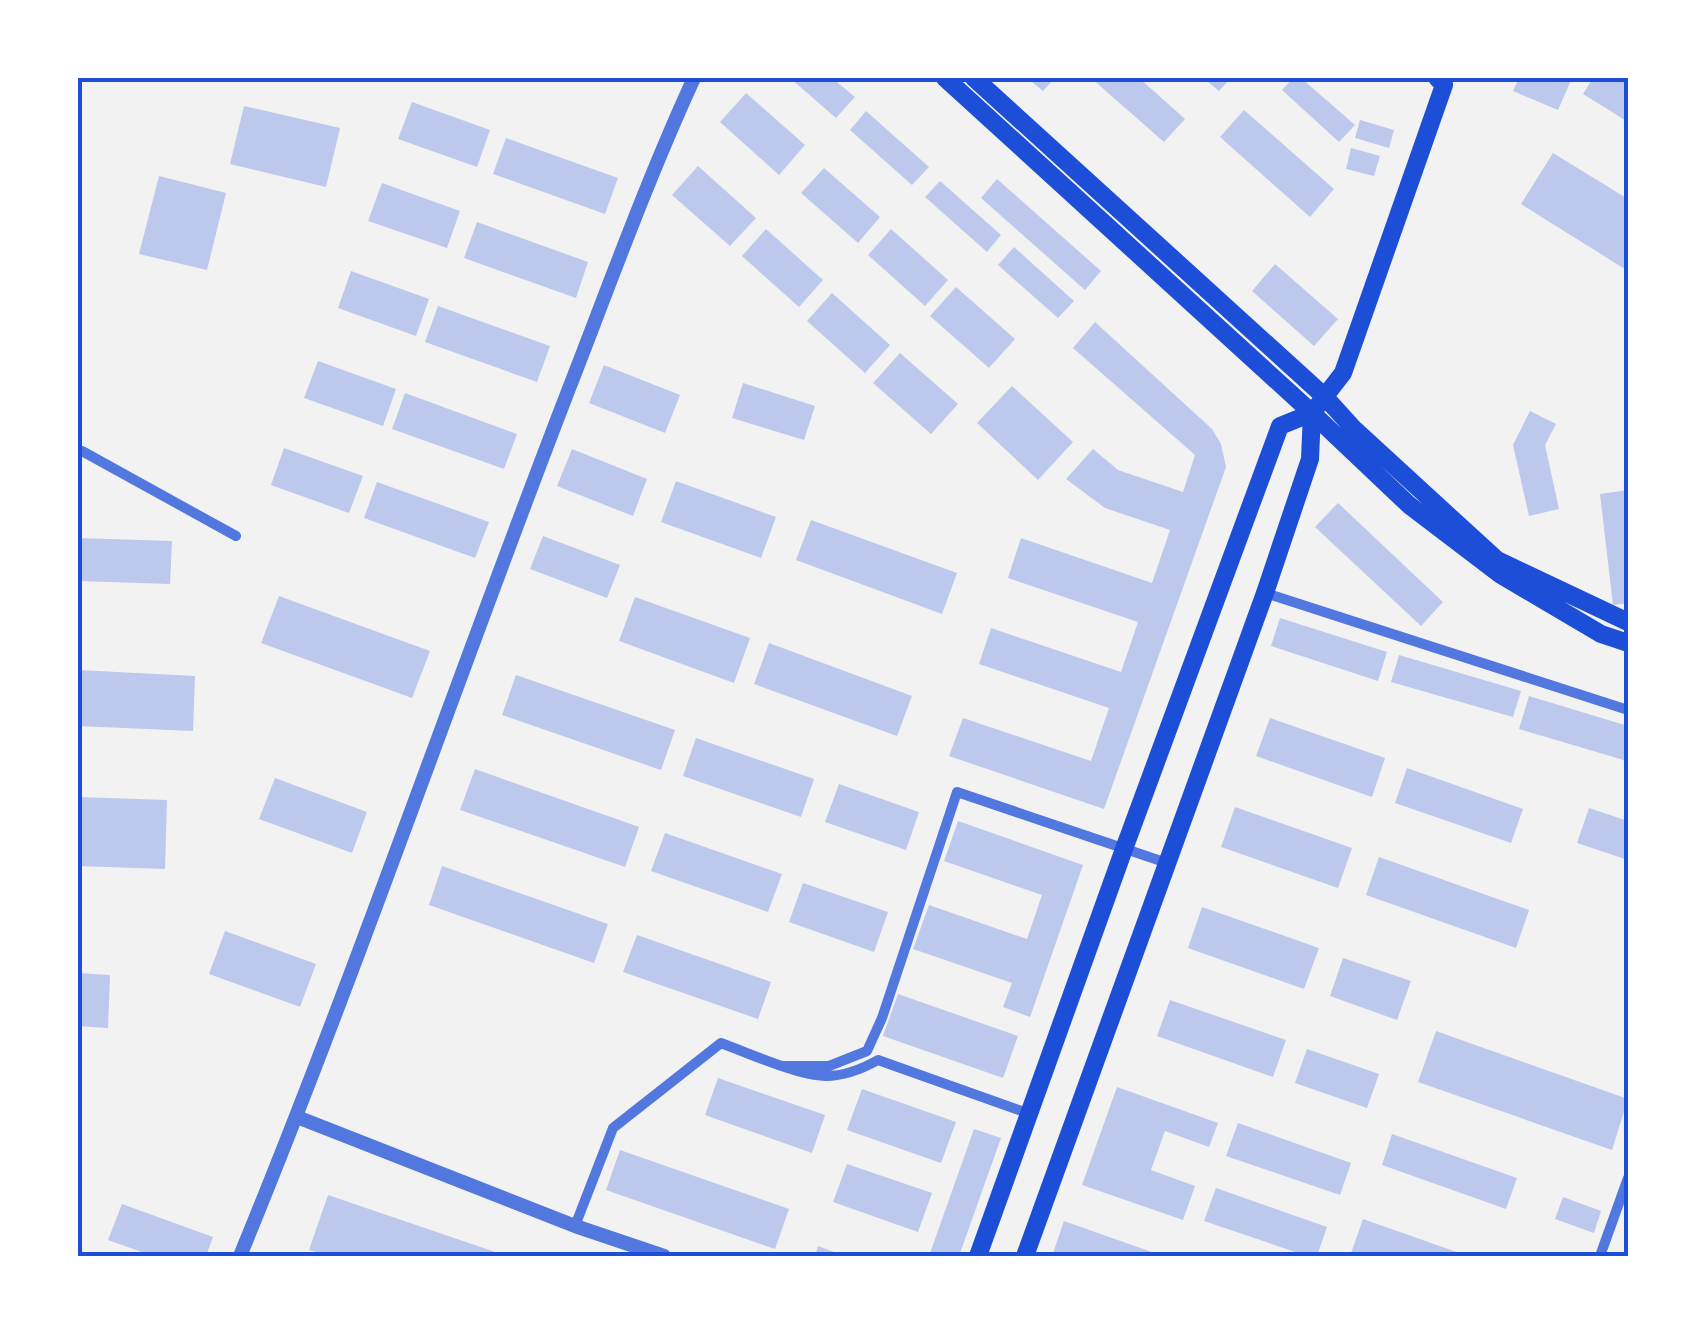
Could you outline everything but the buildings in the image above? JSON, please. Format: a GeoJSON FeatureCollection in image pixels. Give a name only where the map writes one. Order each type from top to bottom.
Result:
{"type":"FeatureCollection","features":[{"type":"Feature","properties":{"kind":"main road"},"geometry":{"type":"LineString","coordinates":[[946,78],[1408,504],[1502,575],[1601,634],[1628,644]]}},
{"type":"Feature","properties":{"kind":"main road"},"geometry":{"type":"LineString","coordinates":[[974,78],[1498,560],[1628,622]]}},
{"type":"Feature","properties":{"kind":"main road"},"geometry":{"type":"LineString","coordinates":[[978,1256],[1280,426],[1312,413],[1343,373],[1441,81]]}},
{"type":"Feature","properties":{"kind":"main road"},"geometry":{"type":"LineString","coordinates":[[1025,1256],[1265,593],[1310,459],[1312,413]]}},
{"type":"Feature","properties":{"kind":"street"},"geometry":{"type":"LineString","coordinates":[[240,1256],[297,1118],[512,536],[654,169],[694,78]]}},
{"type":"Feature","properties":{"kind":"street"},"geometry":{"type":"LineString","coordinates":[[82,452],[236,536]]}},
{"type":"Feature","properties":{"kind":"street"},"geometry":{"type":"LineString","coordinates":[[1265,593],[1628,710]]}},
{"type":"Feature","properties":{"kind":"street"},"geometry":{"type":"LineString","coordinates":[[783,1066],[829,1066],[867,1051],[882,1018],[957,792],[1167,864]]}},
{"type":"Feature","properties":{"kind":"street"},"geometry":{"type":"LineString","coordinates":[[575,1226],[613,1128],[721,1043],[824,1076],[862,1069],[878,1060],[1030,1114]]}},
{"type":"Feature","properties":{"kind":"street"},"geometry":{"type":"LineString","coordinates":[[297,1118],[575,1226],[664,1256]]}},
{"type":"Feature","properties":{"kind":"street"},"geometry":{"type":"LineString","coordinates":[[1600,1256],[1628,1178]]}}]}
